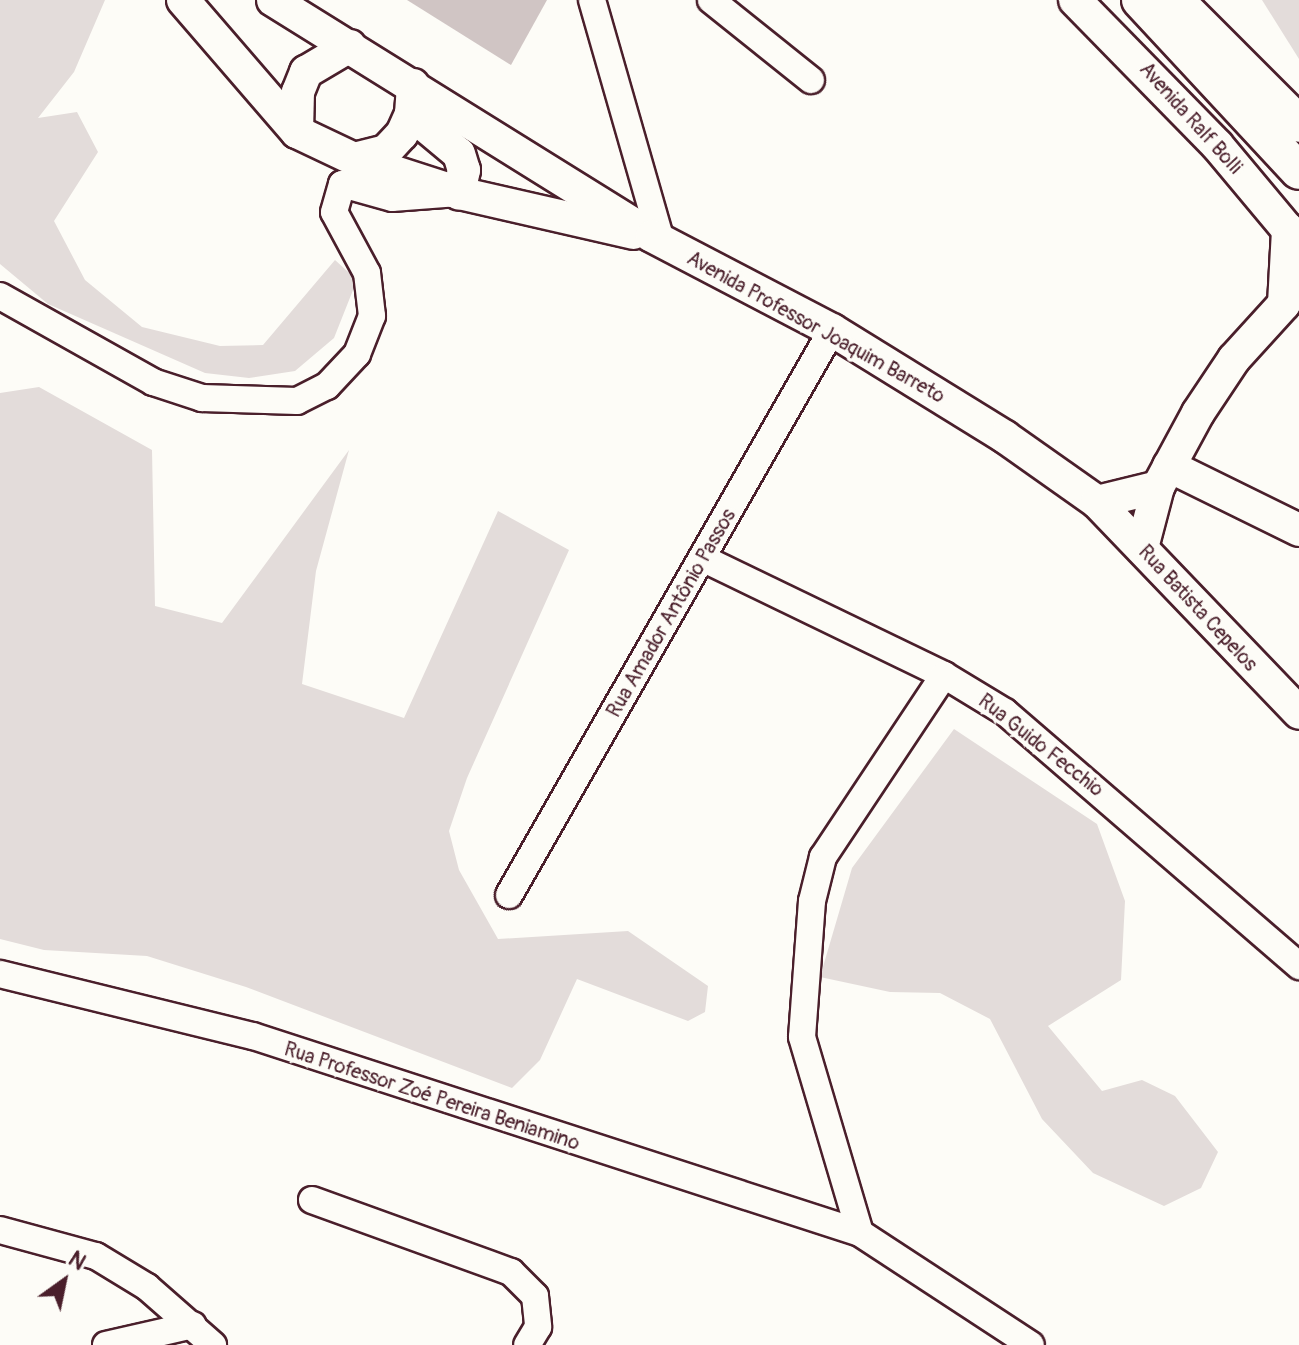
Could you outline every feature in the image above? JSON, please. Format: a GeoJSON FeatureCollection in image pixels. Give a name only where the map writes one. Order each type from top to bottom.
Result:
{"type":"FeatureCollection","features":[{"type":"Feature","properties":{"kind":"highway"},"geometry":{"type":"LineString","coordinates":[[1140,0],[1299,171]]}},
{"type":"Feature","properties":{"kind":"highway"},"geometry":{"type":"LineString","coordinates":[[1175,0],[1299,124]]}},
{"type":"Feature","properties":{"kind":"main road","name":"Avenida Professor Joaquim Barreto"},"geometry":{"type":"LineString","coordinates":[[183,0],[297,132],[354,159],[459,193],[657,239]]}},
{"type":"Feature","properties":{"kind":"main road","name":"Avenida Professor Joaquim Barreto"},"geometry":{"type":"LineString","coordinates":[[273,0],[350,46],[412,100],[657,239],[832,330],[920,381],[1097,502]]}},
{"type":"Feature","properties":{"kind":"main road","name":"Avenida Ralf Bolli"},"geometry":{"type":"LineString","coordinates":[[1075,0],[1208,135],[1294,236]]}},
{"type":"Feature","properties":{"kind":"main road"},"geometry":{"type":"LineString","coordinates":[[297,132],[298,92],[306,72],[323,56],[350,46]]}},
{"type":"Feature","properties":{"kind":"main road"},"geometry":{"type":"LineString","coordinates":[[354,159],[386,151],[412,100],[459,154],[464,170],[459,193]]}},
{"type":"Feature","properties":{"kind":"main road"},"geometry":{"type":"LineString","coordinates":[[1142,548],[1164,476],[1234,359],[1291,303],[1294,236]]}},
{"type":"Feature","properties":{"kind":"main road"},"geometry":{"type":"LineString","coordinates":[[1097,502],[1164,476],[1299,530]]}},
{"type":"Feature","properties":{"kind":"main road","name":"Rua Batista Cepelos"},"geometry":{"type":"LineString","coordinates":[[1097,502],[1299,713]]}},
{"type":"Feature","properties":{"kind":"street"},"geometry":{"type":"LineString","coordinates":[[592,0],[657,239]]}},
{"type":"Feature","properties":{"kind":"street"},"geometry":{"type":"LineString","coordinates":[[711,0],[811,80]]}},
{"type":"Feature","properties":{"kind":"street"},"geometry":{"type":"LineString","coordinates":[[0,296],[153,382],[202,398],[297,401],[327,386],[357,354],[372,316],[367,273],[334,212],[342,184],[392,198],[459,193]]}},
{"type":"Feature","properties":{"kind":"street","name":"Rua Amador Antônio Passos"},"geometry":{"type":"LineString","coordinates":[[509,895],[832,330]]}},
{"type":"Feature","properties":{"kind":"street","name":"Rua Guido Fecchio"},"geometry":{"type":"LineString","coordinates":[[702,558],[944,675],[1005,712],[1086,777],[1299,966]]}},
{"type":"Feature","properties":{"kind":"street"},"geometry":{"type":"LineString","coordinates":[[860,1233],[802,1037],[812,901],[823,857],[844,820],[944,675]]}},
{"type":"Feature","properties":{"kind":"street","name":"Rua Professor Zoé Pereira Beniamino"},"geometry":{"type":"LineString","coordinates":[[0,974],[253,1036],[860,1233],[1031,1345]]}},
{"type":"Feature","properties":{"kind":"street"},"geometry":{"type":"LineString","coordinates":[[312,1200],[511,1272],[535,1296],[538,1327],[527,1345]]}},
{"type":"Feature","properties":{"kind":"street"},"geometry":{"type":"LineString","coordinates":[[0,1230],[96,1256],[193,1325],[213,1345]]}},
{"type":"Feature","properties":{"kind":"street"},"geometry":{"type":"LineString","coordinates":[[106,1345],[193,1325]]}},
{"type":"Feature","properties":{"kind":"shaded area"},"geometry":{"type":"Polygon","coordinates":[[[0,0],[105,0],[74,72],[38,118],[77,112],[98,152],[54,221],[85,280],[142,327],[220,346],[263,345],[335,260],[357,280],[334,338],[295,371],[249,378],[205,373],[48,304],[0,264],[0,0]]]}},
{"type":"Feature","properties":{"kind":"shaded area"},"geometry":{"type":"Polygon","coordinates":[[[1262,0],[1299,0],[1299,59],[1262,0]]]}},
{"type":"Feature","properties":{"kind":"shaded area"},"geometry":{"type":"Polygon","coordinates":[[[39,387],[152,450],[155,606],[222,623],[349,450],[316,571],[302,684],[404,718],[498,511],[569,550],[467,778],[449,831],[459,870],[498,939],[628,931],[708,986],[705,1012],[688,1021],[577,979],[540,1060],[512,1088],[246,987],[147,956],[44,950],[0,939],[0,393],[39,387]]]}},
{"type":"Feature","properties":{"kind":"shaded area"},"geometry":{"type":"Polygon","coordinates":[[[954,729],[1097,824],[1125,901],[1121,980],[1048,1026],[1102,1091],[1142,1080],[1175,1096],[1218,1152],[1201,1188],[1164,1206],[1093,1173],[1042,1119],[990,1019],[940,993],[890,992],[820,977],[852,868],[954,729]]]}},
{"type":"Feature","properties":{"kind":"building"},"geometry":{"type":"Polygon","coordinates":[[[407,0],[547,0],[511,65],[407,0]]]}}]}
